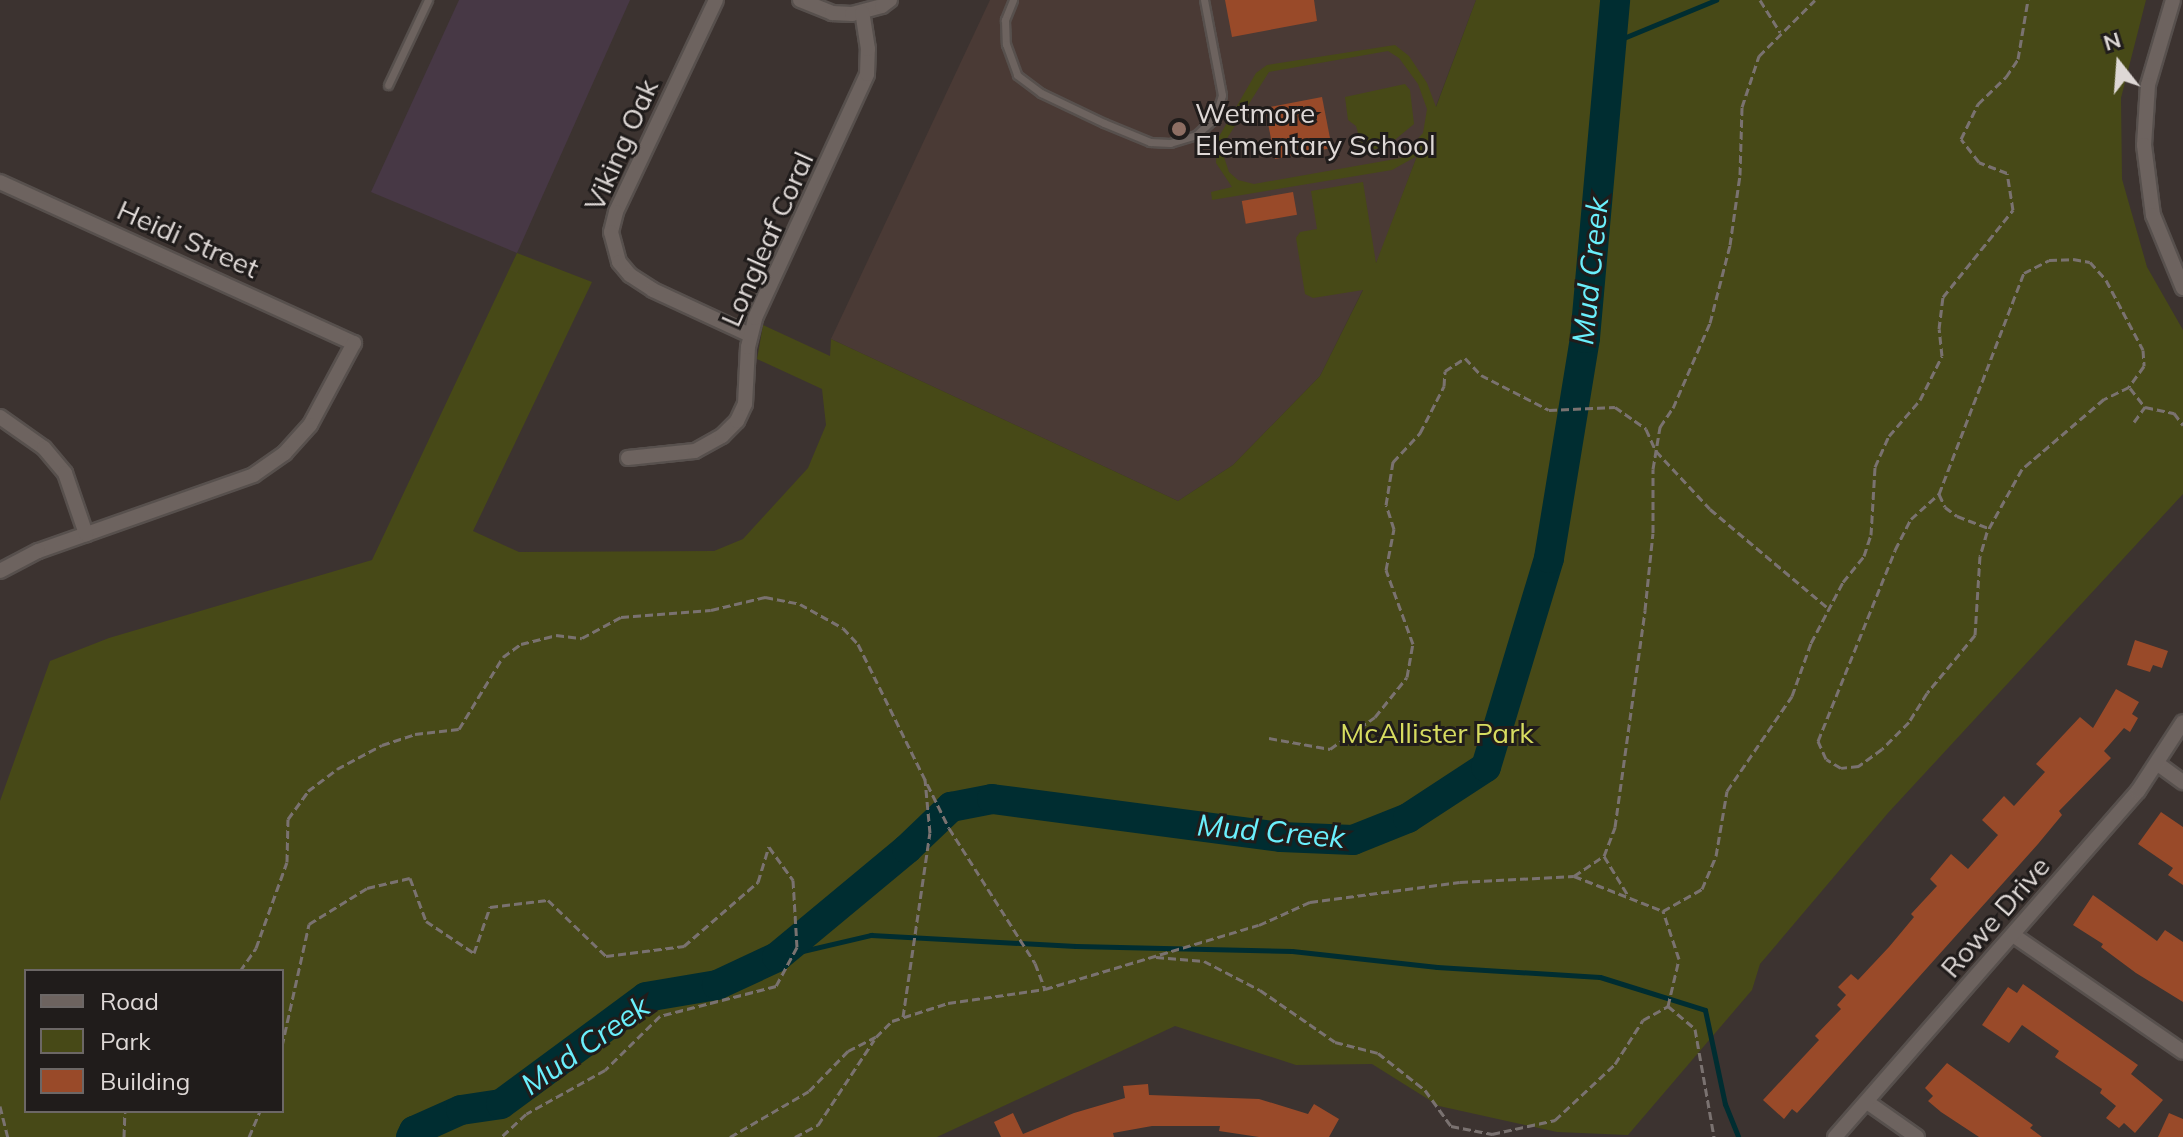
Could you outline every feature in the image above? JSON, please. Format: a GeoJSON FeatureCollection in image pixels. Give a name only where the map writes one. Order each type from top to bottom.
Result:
{"type":"FeatureCollection","features":[{"type":"Feature","properties":{"kind":"street","name":"Viking Oak"},"geometry":{"type":"LineString","coordinates":[[716,0],[616,212],[611,232],[619,262],[630,275],[653,290],[750,335]]}},
{"type":"Feature","properties":{"kind":"street"},"geometry":{"type":"LineString","coordinates":[[800,0],[832,13],[862,12],[890,0]]}},
{"type":"Feature","properties":{"kind":"street"},"geometry":{"type":"LineString","coordinates":[[2173,0],[2148,85],[2144,145],[2153,215],[2178,266],[2183,288]]}},
{"type":"Feature","properties":{"kind":"street","name":"Longleaf Coral"},"geometry":{"type":"LineString","coordinates":[[628,458],[695,451],[732,427],[745,404],[750,335],[867,74],[868,49],[862,12]]}},
{"type":"Feature","properties":{"kind":"street","name":"Heidi Street"},"geometry":{"type":"LineString","coordinates":[[0,182],[354,343],[310,425],[270,465],[238,484],[86,534]]}},
{"type":"Feature","properties":{"kind":"street"},"geometry":{"type":"LineString","coordinates":[[0,417],[44,448],[65,473],[86,534],[38,551],[0,571]]}},
{"type":"Feature","properties":{"kind":"street","name":"Rowe Drive"},"geometry":{"type":"LineString","coordinates":[[1835,1137],[2158,764],[2183,722]]}},
{"type":"Feature","properties":{"kind":"street"},"geometry":{"type":"LineString","coordinates":[[2158,764],[2183,782]]}},
{"type":"Feature","properties":{"kind":"street"},"geometry":{"type":"LineString","coordinates":[[2013,935],[2183,1052]]}},
{"type":"Feature","properties":{"kind":"street"},"geometry":{"type":"LineString","coordinates":[[1867,1102],[1917,1137]]}},
{"type":"Feature","properties":{"kind":"lane"},"geometry":{"type":"LineString","coordinates":[[388,85],[428,0]]}},
{"type":"Feature","properties":{"kind":"lane"},"geometry":{"type":"LineString","coordinates":[[1013,0],[1005,20],[1006,44],[1017,75],[1041,93],[1104,123],[1150,142],[1170,143],[1196,135],[1215,118],[1222,95],[1204,0]]}},
{"type":"Feature","properties":{"kind":"path"},"geometry":{"type":"LineString","coordinates":[[1760,0],[1780,32]]}},
{"type":"Feature","properties":{"kind":"path"},"geometry":{"type":"LineString","coordinates":[[1574,876],[1604,856],[1615,827],[1645,610],[1660,427],[1673,408],[1710,323],[1730,245],[1740,175],[1742,107],[1759,56],[1815,0]]}},
{"type":"Feature","properties":{"kind":"path"},"geometry":{"type":"LineString","coordinates":[[1663,911],[1702,889],[1716,856],[1727,791],[1792,696],[1811,643],[1843,582],[1864,556],[1871,535],[1875,467],[1889,436],[1920,400],[1942,356],[1939,329],[1943,297],[2013,210],[2007,173],[1979,162],[1961,139],[1978,104],[2006,77],[2018,59],[2028,0]]}},
{"type":"Feature","properties":{"kind":"path"},"geometry":{"type":"LineString","coordinates":[[2049,260],[2090,262],[2106,280],[2143,350],[2144,366],[2129,387],[2104,399],[2022,469],[1990,528],[1980,556],[1975,635],[1947,673],[1927,693],[1909,722],[1882,749],[1859,766],[1841,768],[1826,759],[1818,741],[1895,550],[1911,519],[1939,494],[2024,273],[2049,260]]}},
{"type":"Feature","properties":{"kind":"path"},"geometry":{"type":"LineString","coordinates":[[1269,738],[1330,749],[1375,717],[1407,677],[1413,644],[1386,570],[1394,529],[1386,505],[1393,462],[1420,433],[1444,386],[1445,371],[1465,358],[1481,375],[1549,410],[1615,407],[1646,429],[1656,451],[1710,509],[1829,609]]}},
{"type":"Feature","properties":{"kind":"path"},"geometry":{"type":"LineString","coordinates":[[2129,387],[2145,407],[2174,413],[2183,425]]}},
{"type":"Feature","properties":{"kind":"path"},"geometry":{"type":"LineString","coordinates":[[2134,422],[2145,407]]}},
{"type":"Feature","properties":{"kind":"path"},"geometry":{"type":"LineString","coordinates":[[1939,494],[1945,507],[1957,516],[1990,528]]}},
{"type":"Feature","properties":{"kind":"path"},"geometry":{"type":"LineString","coordinates":[[241,969],[256,948],[287,862],[288,819],[308,791],[382,745],[415,734],[459,729],[503,657],[521,644],[556,635],[582,638],[621,617],[711,610],[765,597],[800,604],[843,628],[858,644],[949,828],[1035,963],[1045,989]]}},
{"type":"Feature","properties":{"kind":"path"},"geometry":{"type":"LineString","coordinates":[[903,1017],[930,833],[924,775]]}},
{"type":"Feature","properties":{"kind":"path"},"geometry":{"type":"LineString","coordinates":[[284,1037],[309,924],[367,888],[410,878],[426,921],[474,953],[490,907],[548,900],[606,956],[684,946],[758,882],[769,847],[793,880],[797,947],[776,986],[660,1016],[605,1070],[526,1114],[501,1137]]}},
{"type":"Feature","properties":{"kind":"path"},"geometry":{"type":"LineString","coordinates":[[1604,856],[1630,898]]}},
{"type":"Feature","properties":{"kind":"path"},"geometry":{"type":"LineString","coordinates":[[795,1137],[818,1125],[876,1037],[892,1021],[948,1003],[1045,989],[1259,925],[1310,902],[1460,882],[1574,876],[1663,911]]}},
{"type":"Feature","properties":{"kind":"path"},"geometry":{"type":"LineString","coordinates":[[1152,956],[1204,961],[1218,968],[1260,990],[1335,1042],[1378,1053],[1425,1090],[1451,1126],[1492,1134],[1555,1120],[1615,1064],[1643,1020],[1668,1006],[1679,959],[1663,911]]}},
{"type":"Feature","properties":{"kind":"path"},"geometry":{"type":"LineString","coordinates":[[1668,1006],[1695,1029],[1714,1137]]}},
{"type":"Feature","properties":{"kind":"path"},"geometry":{"type":"LineString","coordinates":[[730,1137],[809,1091],[848,1051],[876,1037]]}},
{"type":"Feature","properties":{"kind":"path"},"geometry":{"type":"LineString","coordinates":[[0,1106],[8,1137]]}},
{"type":"Feature","properties":{"kind":"path"},"geometry":{"type":"LineString","coordinates":[[124,1137],[125,1113]]}},
{"type":"Feature","properties":{"kind":"path"},"geometry":{"type":"LineString","coordinates":[[249,1137],[259,1113]]}},
{"type":"Feature","properties":{"kind":"shaded area"},"geometry":{"type":"Polygon","coordinates":[[[459,0],[630,0],[517,253],[371,192],[459,0]]]}},
{"type":"Feature","properties":{"kind":"shaded area","name":"Wetmore Elementary School"},"geometry":{"type":"Polygon","coordinates":[[[990,0],[1476,0],[1379,257],[1320,376],[1233,465],[1178,501],[831,339],[990,0]]]}},
{"type":"Feature","properties":{"kind":"green space","name":"McAllister Park"},"geometry":{"type":"Polygon","coordinates":[[[1476,0],[2146,0],[2121,98],[2122,179],[2147,267],[2183,330],[2183,494],[1888,813],[1760,964],[1752,990],[1628,1135],[1557,1132],[1439,1106],[1372,1064],[1296,1065],[1175,1026],[937,1137],[0,1137],[0,801],[50,661],[109,638],[372,560],[517,253],[592,282],[473,531],[519,552],[714,551],[743,539],[808,468],[826,425],[822,389],[757,359],[763,325],[830,356],[831,339],[1178,501],[1233,465],[1320,376],[1363,290],[1313,298],[1305,294],[1296,238],[1300,232],[1317,229],[1311,191],[1363,182],[1376,263],[1417,156],[1392,170],[1212,200],[1211,192],[1232,187],[1216,163],[1217,140],[1256,73],[1267,65],[1395,45],[1409,56],[1427,83],[1436,107],[1476,0]],[[1388,51],[1269,72],[1226,140],[1223,154],[1229,172],[1238,180],[1254,184],[1401,158],[1423,133],[1427,109],[1418,84],[1399,58],[1388,51]]]}},
{"type":"Feature","properties":{"kind":"green space"},"geometry":{"type":"Polygon","coordinates":[[[1405,84],[1410,90],[1414,124],[1385,148],[1363,150],[1356,126],[1348,120],[1345,97],[1405,84]]]}},
{"type":"Feature","properties":{"kind":"building"},"geometry":{"type":"Polygon","coordinates":[[[1225,0],[1314,0],[1317,21],[1232,37],[1225,0]]]}},
{"type":"Feature","properties":{"kind":"building"},"geometry":{"type":"Polygon","coordinates":[[[1322,97],[1332,148],[1275,159],[1265,108],[1322,97]]]}},
{"type":"Feature","properties":{"kind":"building"},"geometry":{"type":"Polygon","coordinates":[[[1293,192],[1297,215],[1246,224],[1242,201],[1293,192]]]}},
{"type":"Feature","properties":{"kind":"building"},"geometry":{"type":"Polygon","coordinates":[[[2135,640],[2168,651],[2162,668],[2153,665],[2150,672],[2127,665],[2135,640]]]}},
{"type":"Feature","properties":{"kind":"building"},"geometry":{"type":"Polygon","coordinates":[[[2116,689],[2139,702],[2132,714],[2138,718],[2130,732],[2124,728],[2104,751],[2111,758],[2059,811],[2062,815],[2038,844],[1808,1101],[1797,1113],[1792,1109],[1784,1119],[1763,1100],[1819,1040],[1815,1036],[1841,1009],[1837,1005],[1846,995],[1838,987],[1851,974],[1858,980],[1889,947],[1914,917],[1911,914],[1937,886],[1930,879],[1951,854],[1968,869],[1998,835],[1982,820],[2004,796],[2014,806],[2045,772],[2036,764],[2080,717],[2093,728],[2116,689]]]}},
{"type":"Feature","properties":{"kind":"building"},"geometry":{"type":"Polygon","coordinates":[[[2161,812],[2183,827],[2183,885],[2168,875],[2173,868],[2138,844],[2161,812]]]}},
{"type":"Feature","properties":{"kind":"building"},"geometry":{"type":"Polygon","coordinates":[[[2093,895],[2157,941],[2165,930],[2183,942],[2183,1002],[2136,973],[2101,947],[2103,944],[2073,925],[2093,895]]]}},
{"type":"Feature","properties":{"kind":"building"},"geometry":{"type":"Polygon","coordinates":[[[2023,984],[2138,1065],[2131,1074],[2163,1100],[2135,1133],[2124,1123],[2119,1128],[2106,1118],[2116,1106],[2100,1093],[2102,1089],[2055,1057],[2059,1051],[2022,1025],[2009,1043],[1982,1025],[2008,987],[2017,993],[2023,984]]]}},
{"type":"Feature","properties":{"kind":"building"},"geometry":{"type":"Polygon","coordinates":[[[1947,1063],[2033,1125],[2030,1128],[2042,1137],[1979,1137],[1941,1112],[1928,1101],[1933,1096],[1925,1088],[1947,1063]]]}},
{"type":"Feature","properties":{"kind":"building"},"geometry":{"type":"Polygon","coordinates":[[[1148,1084],[1149,1095],[1259,1099],[1308,1114],[1314,1104],[1339,1119],[1329,1137],[1259,1137],[1219,1131],[1220,1126],[1152,1126],[1113,1133],[1114,1137],[1001,1137],[994,1122],[1013,1113],[1023,1134],[1074,1113],[1125,1098],[1123,1086],[1148,1084]]]}},
{"type":"Feature","properties":{"kind":"building"},"geometry":{"type":"Polygon","coordinates":[[[2169,1113],[2183,1119],[2183,1137],[2158,1137],[2169,1113]]]}},
{"type":"Feature","properties":{"kind":"waterway","name":"Mud Creek"},"geometry":{"type":"LineString","coordinates":[[411,1137],[414,1131],[461,1110],[501,1104],[646,997],[717,985],[777,957],[907,849],[951,807],[992,799],[1281,837],[1353,840],[1408,818],[1486,767],[1549,558],[1585,338],[1615,0]]}},
{"type":"Feature","properties":{"kind":"waterway"},"geometry":{"type":"LineString","coordinates":[[1609,44],[1716,0]]}},
{"type":"Feature","properties":{"kind":"waterway"},"geometry":{"type":"LineString","coordinates":[[777,957],[871,935],[1076,946],[1292,951],[1437,967],[1600,977],[1705,1010],[1725,1104],[1738,1137]]}},
{"type":"Feature","properties":{"kind":"place","name":"Wetmore Elementary School"},"geometry":{"type":"Point","coordinates":[1179,129]}}]}
